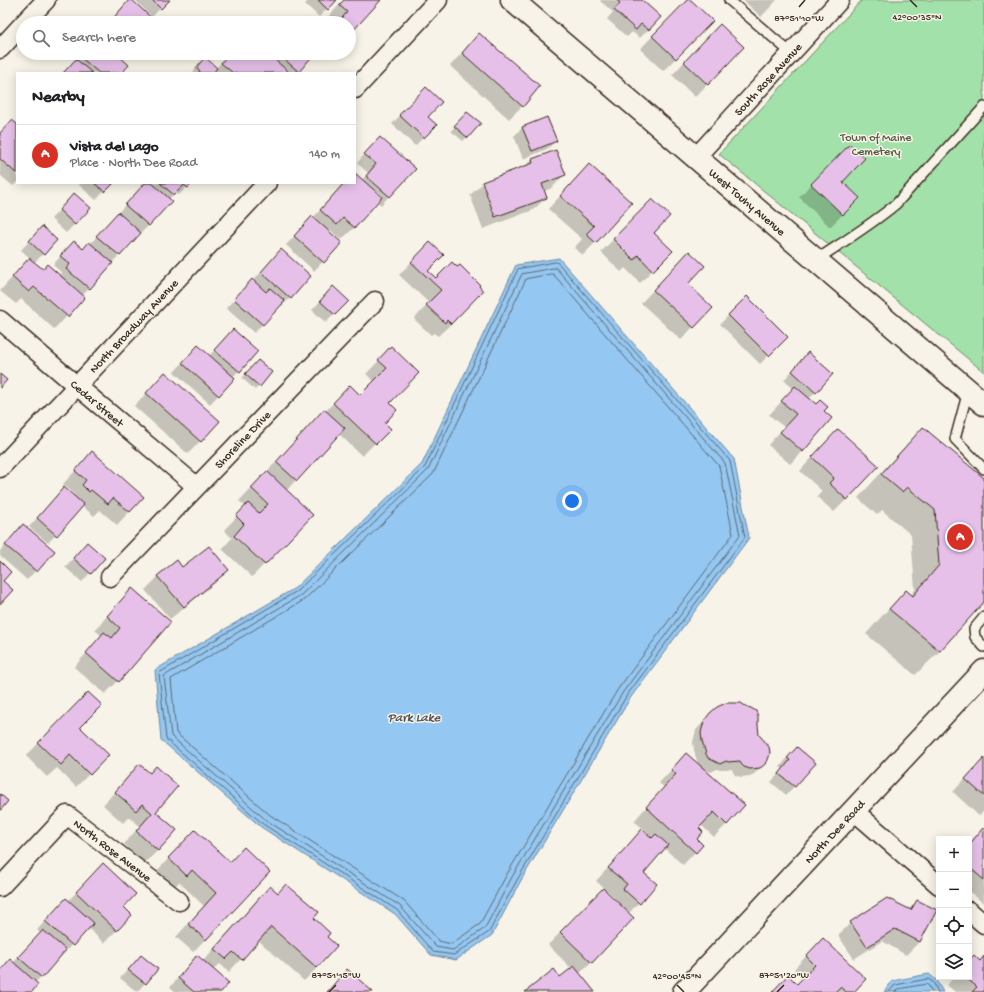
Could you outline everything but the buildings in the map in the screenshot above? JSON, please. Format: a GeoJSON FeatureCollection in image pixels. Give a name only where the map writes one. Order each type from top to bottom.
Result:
{"type":"FeatureCollection","features":[{"type":"Feature","properties":{"kind":"main road","name":"West Touhy Avenue"},"geometry":{"type":"LineString","coordinates":[[512,0],[976,397]]}},
{"type":"Feature","properties":{"kind":"main road","name":"North Dee Road"},"geometry":{"type":"LineString","coordinates":[[684,992],[984,670]]}},
{"type":"Feature","properties":{"kind":"street"},"geometry":{"type":"LineString","coordinates":[[31,16],[46,0]]}},
{"type":"Feature","properties":{"kind":"street"},"geometry":{"type":"LineString","coordinates":[[356,88],[438,0]]}},
{"type":"Feature","properties":{"kind":"street","name":"South Rose Avenue"},"geometry":{"type":"LineString","coordinates":[[696,157],[840,0]]}},
{"type":"Feature","properties":{"kind":"street"},"geometry":{"type":"LineString","coordinates":[[0,49],[16,32]]}},
{"type":"Feature","properties":{"kind":"street","name":"North Broadway Avenue"},"geometry":{"type":"LineString","coordinates":[[0,468],[266,184]]}},
{"type":"Feature","properties":{"kind":"street","name":"Shoreline Drive"},"geometry":{"type":"LineString","coordinates":[[110,577],[375,301]]}},
{"type":"Feature","properties":{"kind":"street","name":"Cedar Street"},"geometry":{"type":"LineString","coordinates":[[0,320],[196,486]]}},
{"type":"Feature","properties":{"kind":"street"},"geometry":{"type":"LineString","coordinates":[[854,810],[936,882]]}},
{"type":"Feature","properties":{"kind":"street","name":"North Rose Avenue"},"geometry":{"type":"LineString","coordinates":[[0,887],[67,815],[179,901]]}},
{"type":"Feature","properties":{"kind":"street"},"geometry":{"type":"LineString","coordinates":[[972,914],[984,924]]}},
{"type":"Feature","properties":{"kind":"lane"},"geometry":{"type":"LineString","coordinates":[[729,0],[791,53]]}},
{"type":"Feature","properties":{"kind":"lane"},"geometry":{"type":"LineString","coordinates":[[816,260],[866,228],[896,204],[984,107]]}},
{"type":"Feature","properties":{"kind":"lane"},"geometry":{"type":"LineString","coordinates":[[976,397],[955,439],[984,469]]}},
{"type":"Feature","properties":{"kind":"lane"},"geometry":{"type":"LineString","coordinates":[[984,617],[974,629],[975,637],[984,647]]}},
{"type":"Feature","properties":{"kind":"green space","name":"Town of Maine Cemetery"},"geometry":{"type":"Polygon","coordinates":[[[862,0],[984,0],[984,372],[719,154],[862,0]]]}},
{"type":"Feature","properties":{"kind":"water","name":"Park Lake"},"geometry":{"type":"Polygon","coordinates":[[[559,258],[734,459],[749,538],[631,697],[520,882],[492,935],[456,960],[431,955],[395,914],[261,827],[161,740],[155,670],[295,588],[422,464],[516,265],[559,258]]]}},
{"type":"Feature","properties":{"kind":"water"},"geometry":{"type":"Polygon","coordinates":[[[929,974],[936,980],[943,992],[884,992],[892,981],[929,974]]]}},
{"type":"Feature","properties":{"kind":"place","name":"Vista del Lago"},"geometry":{"type":"Point","coordinates":[960,537]}}]}
